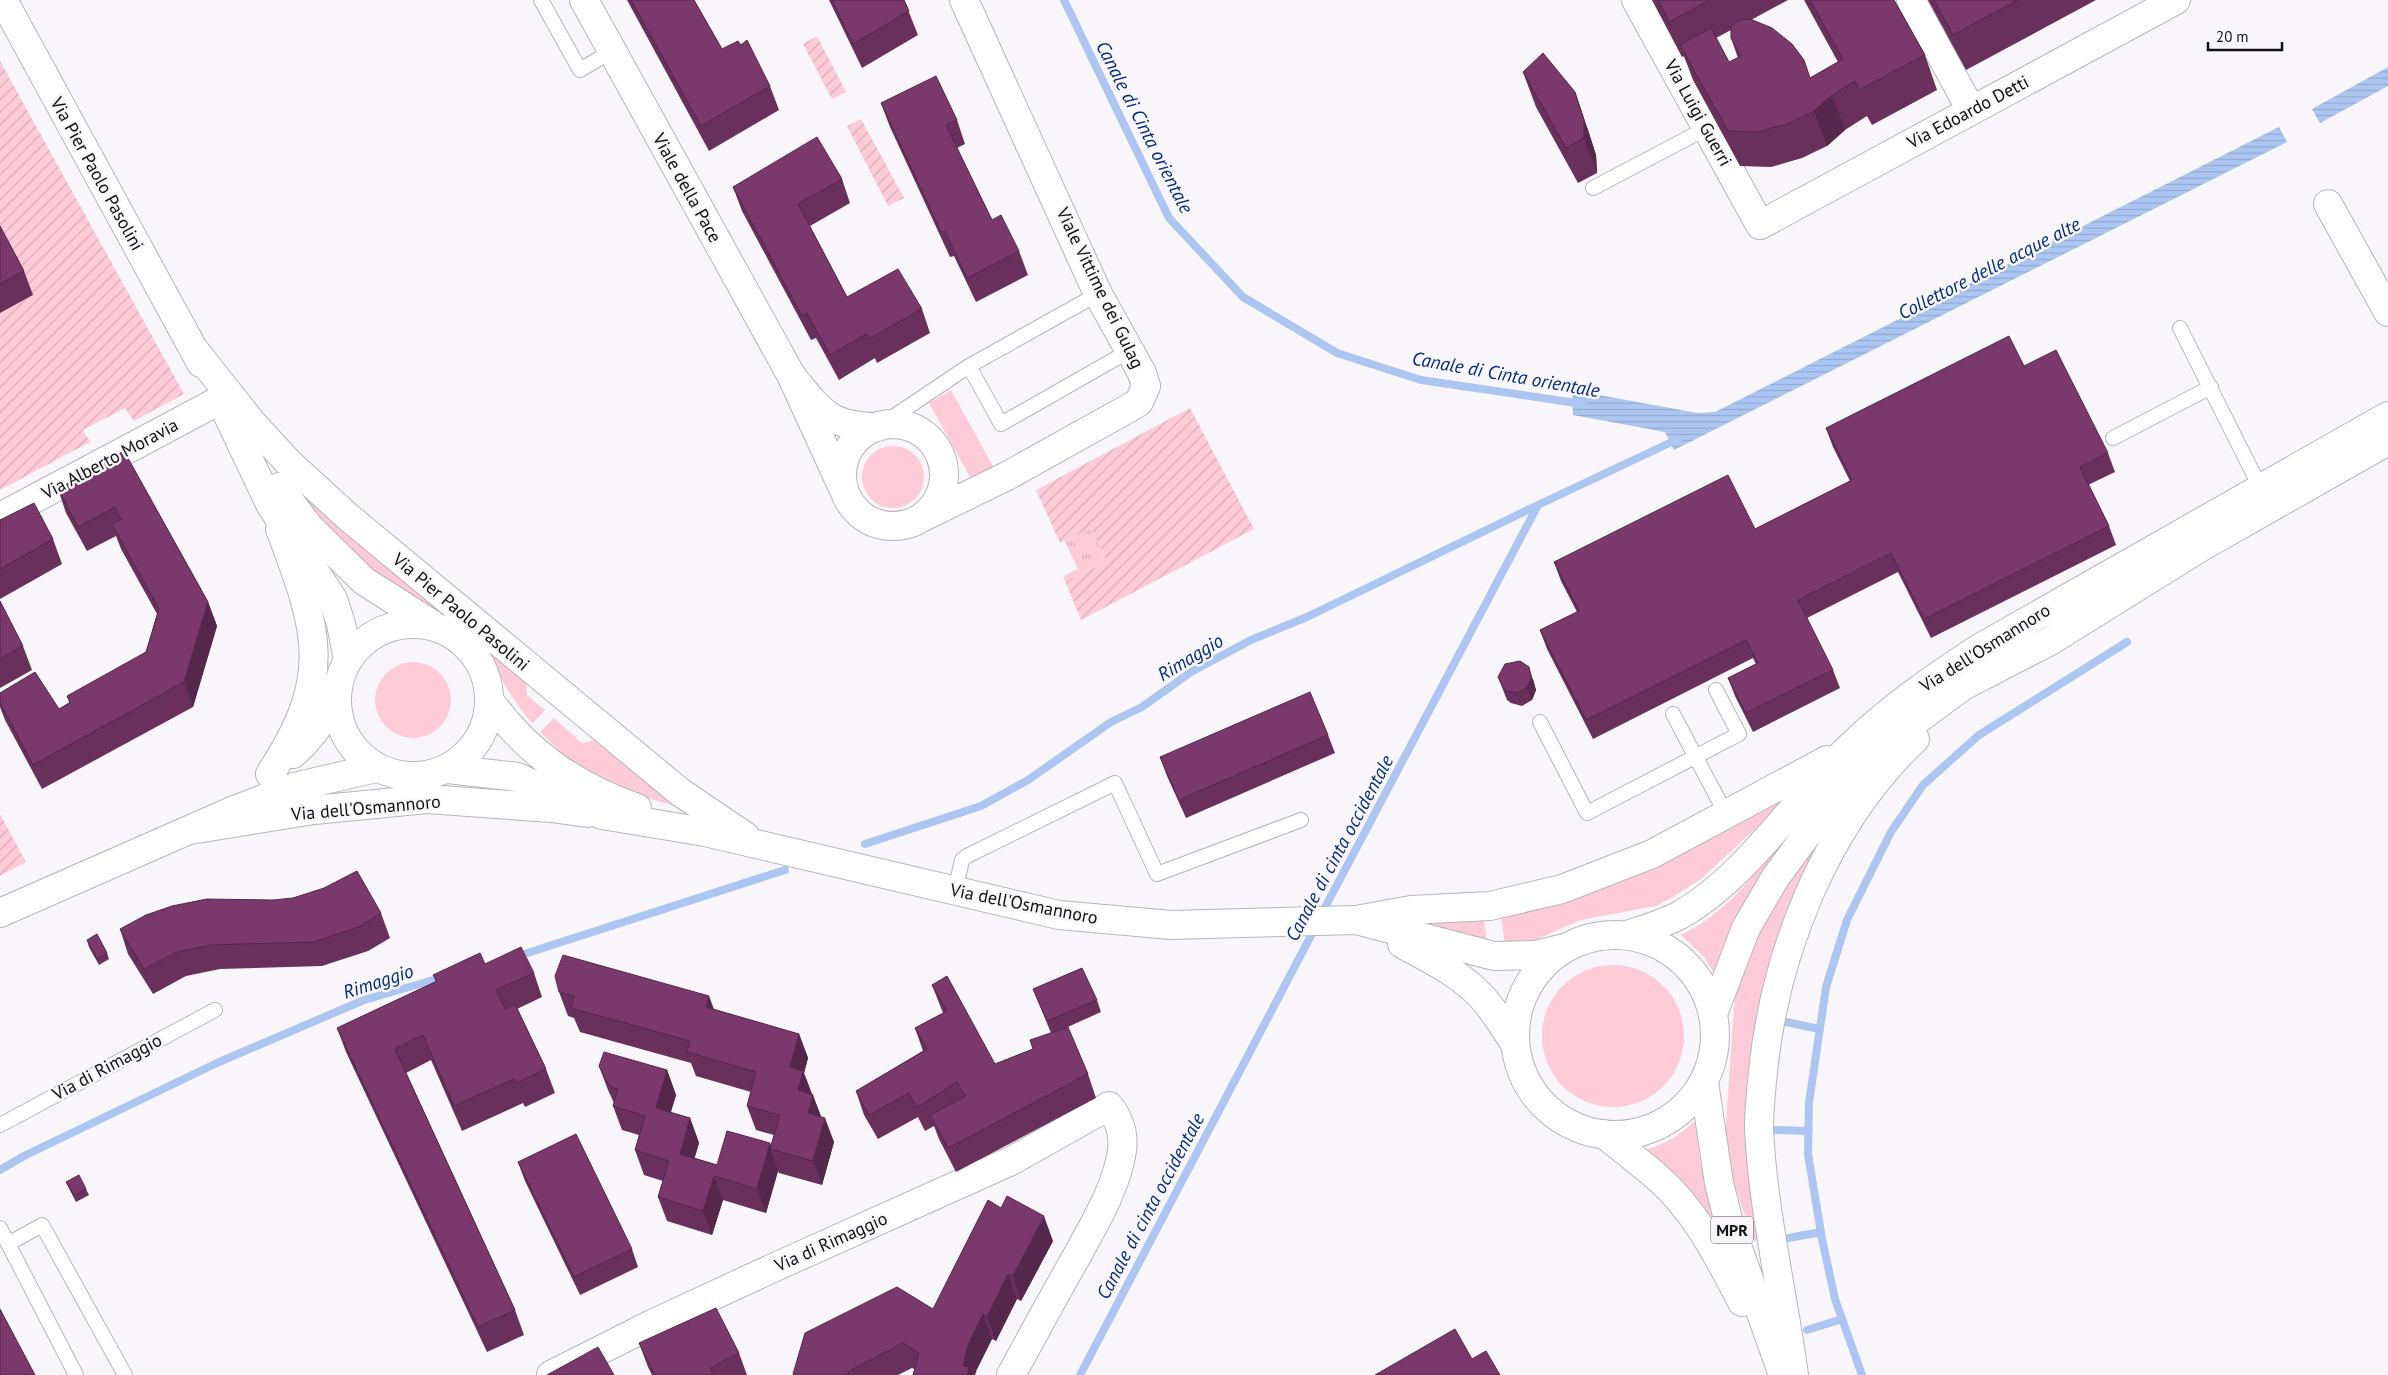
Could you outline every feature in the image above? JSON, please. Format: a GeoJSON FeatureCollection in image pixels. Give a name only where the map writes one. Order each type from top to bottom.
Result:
{"type":"FeatureCollection","features":[{"type":"Feature","properties":{"kind":"main road","name":"Via Pier Paolo Pasolini"},"geometry":{"type":"LineString","coordinates":[[3,0],[215,390],[270,504],[310,615],[315,652],[312,685],[301,720],[290,743],[270,774]]}},
{"type":"Feature","properties":{"kind":"main road","name":"Viale della Pace"},"geometry":{"type":"LineString","coordinates":[[584,0],[791,375],[848,498]]}},
{"type":"Feature","properties":{"kind":"main road","name":"Viale Vittime dei Gulag"},"geometry":{"type":"LineString","coordinates":[[915,521],[1007,476],[1139,402],[1146,386],[1098,294],[964,0]]}},
{"type":"Feature","properties":{"kind":"main road","name":"Via Luigi Guerri"},"geometry":{"type":"LineString","coordinates":[[1636,0],[1760,226]]}},
{"type":"Feature","properties":{"kind":"main road"},"geometry":{"type":"LineString","coordinates":[[1911,0],[1971,110]]}},
{"type":"Feature","properties":{"kind":"main road","name":"Via Edoardo Detti"},"geometry":{"type":"LineString","coordinates":[[1760,226],[2176,0]]}},
{"type":"Feature","properties":{"kind":"main road"},"geometry":{"type":"LineString","coordinates":[[2328,204],[2388,312]]}},
{"type":"Feature","properties":{"kind":"main road","name":"Via Pier Paolo Pasolini"},"geometry":{"type":"LineString","coordinates":[[192,347],[253,424],[287,461],[347,516],[680,792],[758,845]]}},
{"type":"Feature","properties":{"kind":"main road","name":"Viale della Pace"},"geometry":{"type":"LineString","coordinates":[[791,375],[814,404],[827,416],[854,426],[878,427]]}},
{"type":"Feature","properties":{"kind":"main road","name":"Via Pier Paolo Pasolini"},"geometry":{"type":"LineString","coordinates":[[215,390],[286,497],[309,527],[364,581],[437,628]]}},
{"type":"Feature","properties":{"kind":"main road","name":"Via Alberto Moravia"},"geometry":{"type":"LineString","coordinates":[[0,518],[215,390]]}},
{"type":"Feature","properties":{"kind":"main road","name":"Via dell'Osmannoro"},"geometry":{"type":"LineString","coordinates":[[1713,1014],[1737,948],[1756,907],[1808,832],[1862,766],[1905,727],[1950,695],[2050,641],[2201,547],[2266,498],[2388,416]]}},
{"type":"Feature","properties":{"kind":"main road"},"geometry":{"type":"LineString","coordinates":[[900,425],[917,430],[934,445],[942,459],[944,476],[941,493],[929,511],[915,521],[893,526],[871,521],[854,507],[848,498],[843,473],[844,461],[857,439],[878,427],[900,425]]}},
{"type":"Feature","properties":{"kind":"main road","name":"Via dell'Osmannoro"},"geometry":{"type":"LineString","coordinates":[[190,830],[314,810],[426,799],[550,808],[704,832],[1059,915],[1170,925],[1350,920],[1494,956],[1535,955],[1601,936],[1627,935],[1659,926],[1680,915],[1724,883],[1848,749],[1919,687],[1978,649],[2266,498],[2388,441]]}},
{"type":"Feature","properties":{"kind":"main road","name":"Via Pier Paolo Pasolini"},"geometry":{"type":"LineString","coordinates":[[270,504],[333,599],[341,624],[348,660]]}},
{"type":"Feature","properties":{"kind":"main road","name":"Via dell'Osmannoro"},"geometry":{"type":"LineString","coordinates":[[411,624],[437,628],[454,636],[469,648],[480,663],[487,680],[488,716],[483,732],[474,747],[448,769],[430,775],[412,777],[393,775],[376,768],[354,750],[345,738],[336,710],[336,696],[340,677],[348,660],[364,641],[386,628],[411,624]]}},
{"type":"Feature","properties":{"kind":"main road","name":"MPR"},"geometry":{"type":"LineString","coordinates":[[1787,1374],[1764,1193],[1759,1126],[1766,1044],[1784,964],[1803,910],[1841,834],[1876,782],[1903,750],[1934,722],[2050,641]]}},
{"type":"Feature","properties":{"kind":"main road","name":"Via dell'Osmannoro"},"geometry":{"type":"LineString","coordinates":[[232,811],[308,740],[324,719],[336,696]]}},
{"type":"Feature","properties":{"kind":"main road","name":"Via dell'Osmannoro"},"geometry":{"type":"LineString","coordinates":[[489,700],[523,741],[554,768],[610,798],[704,832]]}},
{"type":"Feature","properties":{"kind":"main road"},"geometry":{"type":"LineString","coordinates":[[1350,920],[1411,910],[1490,906],[1562,889],[1652,854],[1727,816],[1848,749]]}},
{"type":"Feature","properties":{"kind":"main road","name":"Via dell'Osmannoro"},"geometry":{"type":"LineString","coordinates":[[0,913],[232,811],[294,787],[376,768]]}},
{"type":"Feature","properties":{"kind":"main road","name":"Via dell'Osmannoro"},"geometry":{"type":"LineString","coordinates":[[448,769],[517,777],[602,815]]}},
{"type":"Feature","properties":{"kind":"main road","name":"Via dell'Osmannoro"},"geometry":{"type":"LineString","coordinates":[[1350,920],[1444,966],[1476,992],[1494,1013],[1515,1044]]}},
{"type":"Feature","properties":{"kind":"main road","name":"Via dell'Osmannoro"},"geometry":{"type":"LineString","coordinates":[[1564,948],[1545,963],[1529,982],[1517,1012],[1515,1044],[1524,1077],[1543,1105],[1571,1124],[1604,1134],[1638,1132],[1654,1127],[1683,1108],[1704,1082],[1714,1049],[1713,1014],[1700,981],[1682,961],[1661,946],[1627,935]]}},
{"type":"Feature","properties":{"kind":"main road","name":"MPR"},"geometry":{"type":"LineString","coordinates":[[1704,1082],[1719,1183],[1730,1223],[1787,1374]]}},
{"type":"Feature","properties":{"kind":"main road","name":"Via di Rimaggio"},"geometry":{"type":"LineString","coordinates":[[551,1375],[748,1279],[1011,1161],[1109,1106],[1116,1115],[1122,1130],[1121,1156],[1116,1172],[1096,1220],[1011,1375]]}},
{"type":"Feature","properties":{"kind":"main road","name":"MPR"},"geometry":{"type":"LineString","coordinates":[[1604,1134],[1658,1178],[1690,1212],[1707,1236],[1787,1374]]}},
{"type":"Feature","properties":{"kind":"lane"},"geometry":{"type":"LineString","coordinates":[[541,0],[580,70],[612,51]]}},
{"type":"Feature","properties":{"kind":"lane"},"geometry":{"type":"LineString","coordinates":[[1593,188],[1707,128]]}},
{"type":"Feature","properties":{"kind":"lane"},"geometry":{"type":"LineString","coordinates":[[878,427],[969,366],[1098,294]]}},
{"type":"Feature","properties":{"kind":"lane"},"geometry":{"type":"LineString","coordinates":[[2180,328],[2266,498]]}},
{"type":"Feature","properties":{"kind":"lane"},"geometry":{"type":"LineString","coordinates":[[969,366],[1001,424],[1129,351]]}},
{"type":"Feature","properties":{"kind":"lane"},"geometry":{"type":"LineString","coordinates":[[2113,438],[2210,387]]}},
{"type":"Feature","properties":{"kind":"lane"},"geometry":{"type":"LineString","coordinates":[[1540,722],[1588,813],[1739,734],[1716,690]]}},
{"type":"Feature","properties":{"kind":"lane"},"geometry":{"type":"LineString","coordinates":[[1673,714],[1727,816]]}},
{"type":"Feature","properties":{"kind":"lane"},"geometry":{"type":"LineString","coordinates":[[955,892],[962,860],[967,856],[1115,783],[1156,874],[1301,820]]}},
{"type":"Feature","properties":{"kind":"lane","name":"Via di Rimaggio"},"geometry":{"type":"LineString","coordinates":[[0,1125],[215,1010]]}},
{"type":"Feature","properties":{"kind":"lane"},"geometry":{"type":"LineString","coordinates":[[8,1244],[42,1225],[125,1375]]}},
{"type":"Feature","properties":{"kind":"lane"},"geometry":{"type":"LineString","coordinates":[[0,1228],[76,1375]]}},
{"type":"Feature","properties":{"kind":"green space"},"geometry":{"type":"Polygon","coordinates":[[[817,36],[846,92],[832,99],[803,44],[817,36]]]}},
{"type":"Feature","properties":{"kind":"green space"},"geometry":{"type":"Polygon","coordinates":[[[0,61],[184,394],[134,421],[125,408],[83,430],[90,442],[0,490],[0,313],[33,295],[0,234],[0,61]]]}},
{"type":"Feature","properties":{"kind":"green space"},"geometry":{"type":"Polygon","coordinates":[[[861,119],[904,198],[888,206],[847,126],[861,119]]]}},
{"type":"Feature","properties":{"kind":"green space"},"geometry":{"type":"Polygon","coordinates":[[[951,390],[995,470],[973,482],[929,403],[951,390]]]}},
{"type":"Feature","properties":{"kind":"green space"},"geometry":{"type":"Polygon","coordinates":[[[1190,408],[1254,529],[1081,620],[1065,581],[1107,562],[1091,529],[1060,543],[1036,490],[1190,408]]]}},
{"type":"Feature","properties":{"kind":"green space"},"geometry":{"type":"Polygon","coordinates":[[[893,446],[905,448],[915,455],[922,465],[924,477],[922,489],[915,499],[905,506],[893,508],[881,506],[871,499],[864,489],[862,477],[864,465],[871,455],[881,448],[893,446]]]}},
{"type":"Feature","properties":{"kind":"green space"},"geometry":{"type":"Polygon","coordinates":[[[309,497],[525,674],[527,695],[545,710],[534,722],[532,723],[517,703],[476,639],[456,623],[389,585],[362,564],[337,540],[315,513],[305,500],[309,497]]]}},
{"type":"Feature","properties":{"kind":"green space"},"geometry":{"type":"Polygon","coordinates":[[[1091,529],[1107,562],[1065,581],[1063,576],[1078,569],[1065,541],[1091,529]]]}},
{"type":"Feature","properties":{"kind":"green space"},"geometry":{"type":"Polygon","coordinates":[[[406,662],[420,662],[434,668],[445,679],[451,693],[448,715],[440,727],[420,738],[406,738],[392,732],[381,721],[375,707],[375,693],[381,679],[392,668],[406,662]]]}},
{"type":"Feature","properties":{"kind":"green space"},"geometry":{"type":"Polygon","coordinates":[[[554,718],[582,743],[603,738],[683,808],[618,790],[567,758],[540,732],[554,718]]]}},
{"type":"Feature","properties":{"kind":"green space"},"geometry":{"type":"Polygon","coordinates":[[[1783,799],[1781,805],[1701,879],[1656,906],[1580,920],[1531,942],[1505,945],[1501,917],[1783,799]]]}},
{"type":"Feature","properties":{"kind":"green space"},"geometry":{"type":"Polygon","coordinates":[[[0,814],[26,862],[0,876],[0,814]]]}},
{"type":"Feature","properties":{"kind":"green space"},"geometry":{"type":"Polygon","coordinates":[[[1843,814],[1780,945],[1761,1240],[1754,1241],[1730,1172],[1725,1138],[1735,994],[1743,962],[1794,864],[1843,814]]]}},
{"type":"Feature","properties":{"kind":"green space"},"geometry":{"type":"Polygon","coordinates":[[[1787,834],[1792,838],[1715,972],[1713,972],[1704,957],[1681,935],[1727,904],[1787,834]]]}},
{"type":"Feature","properties":{"kind":"green space"},"geometry":{"type":"Polygon","coordinates":[[[1484,920],[1487,942],[1461,936],[1433,924],[1484,920]]]}},
{"type":"Feature","properties":{"kind":"green space"},"geometry":{"type":"Polygon","coordinates":[[[1613,965],[1640,971],[1652,977],[1663,986],[1672,997],[1678,1009],[1684,1036],[1678,1063],[1672,1075],[1663,1086],[1652,1095],[1640,1101],[1613,1107],[1586,1101],[1574,1095],[1563,1086],[1554,1075],[1548,1063],[1542,1036],[1548,1009],[1554,997],[1563,986],[1574,977],[1586,971],[1613,965]]]}},
{"type":"Feature","properties":{"kind":"green space"},"geometry":{"type":"Polygon","coordinates":[[[1694,1121],[1696,1122],[1700,1161],[1713,1218],[1709,1224],[1645,1150],[1671,1139],[1694,1121]]]}},
{"type":"Feature","properties":{"kind":"water"},"geometry":{"type":"Polygon","coordinates":[[[2388,67],[2388,86],[2320,123],[2312,109],[2388,67]]]}},
{"type":"Feature","properties":{"kind":"water"},"geometry":{"type":"Polygon","coordinates":[[[2279,127],[2287,142],[1674,450],[1665,432],[1573,415],[1572,390],[1697,413],[1715,412],[2279,127]]]}},
{"type":"Feature","properties":{"kind":"building"},"geometry":{"type":"Polygon","coordinates":[[[631,0],[694,0],[722,49],[738,41],[741,45],[747,40],[770,86],[701,126],[631,0]]]}},
{"type":"Feature","properties":{"kind":"building"},"geometry":{"type":"Polygon","coordinates":[[[832,0],[904,0],[909,11],[853,44],[832,0]]]}},
{"type":"Feature","properties":{"kind":"building"},"geometry":{"type":"Polygon","coordinates":[[[1658,0],[1710,0],[1669,22],[1658,0]]]}},
{"type":"Feature","properties":{"kind":"building"},"geometry":{"type":"Polygon","coordinates":[[[1810,0],[1894,0],[1925,55],[1859,90],[1855,81],[1832,95],[1814,111],[1790,123],[1758,132],[1728,131],[1680,45],[1711,28],[1729,62],[1741,56],[1731,38],[1731,26],[1739,20],[1750,19],[1772,28],[1792,44],[1804,60],[1810,78],[1843,59],[1810,0]]]}},
{"type":"Feature","properties":{"kind":"building"},"geometry":{"type":"Polygon","coordinates":[[[1934,0],[2018,0],[1953,35],[1934,0]]]}},
{"type":"Feature","properties":{"kind":"building"},"geometry":{"type":"Polygon","coordinates":[[[1543,53],[1575,92],[1584,120],[1584,138],[1566,148],[1523,72],[1543,53]]]}},
{"type":"Feature","properties":{"kind":"building"},"geometry":{"type":"Polygon","coordinates":[[[936,76],[957,120],[946,125],[992,220],[1001,215],[1019,251],[967,278],[945,231],[941,232],[881,103],[936,76]]]}},
{"type":"Feature","properties":{"kind":"building"},"geometry":{"type":"Polygon","coordinates":[[[817,137],[842,179],[798,204],[847,297],[898,269],[922,309],[868,339],[866,334],[830,355],[807,313],[802,316],[733,187],[817,137]]]}},
{"type":"Feature","properties":{"kind":"building"},"geometry":{"type":"Polygon","coordinates":[[[0,226],[24,271],[0,284],[0,226]]]}},
{"type":"Feature","properties":{"kind":"building"},"geometry":{"type":"Polygon","coordinates":[[[2009,336],[2024,366],[2056,350],[2108,453],[2080,467],[2109,526],[1924,619],[1891,553],[1798,600],[1833,670],[1746,713],[1728,678],[1758,663],[1746,640],[1586,720],[1540,630],[1579,611],[1554,562],[1728,475],[1755,529],[1852,480],[1826,428],[2009,336]]]}},
{"type":"Feature","properties":{"kind":"building"},"geometry":{"type":"Polygon","coordinates":[[[124,451],[208,602],[184,682],[33,765],[0,703],[0,693],[35,672],[59,709],[70,703],[67,696],[146,652],[159,609],[112,524],[121,519],[115,507],[78,527],[58,489],[124,451]]]}},
{"type":"Feature","properties":{"kind":"building"},"geometry":{"type":"Polygon","coordinates":[[[34,503],[53,539],[0,569],[0,520],[34,503]]]}},
{"type":"Feature","properties":{"kind":"building"},"geometry":{"type":"Polygon","coordinates":[[[0,601],[23,646],[0,659],[0,601]]]}},
{"type":"Feature","properties":{"kind":"building"},"geometry":{"type":"Polygon","coordinates":[[[1520,661],[1529,667],[1531,678],[1527,688],[1517,693],[1506,691],[1498,677],[1505,664],[1520,661]]]}},
{"type":"Feature","properties":{"kind":"building"},"geometry":{"type":"Polygon","coordinates":[[[1310,692],[1328,735],[1179,800],[1160,757],[1310,692]]]}},
{"type":"Feature","properties":{"kind":"building"},"geometry":{"type":"Polygon","coordinates":[[[357,871],[381,913],[359,927],[313,942],[211,945],[177,952],[144,969],[120,929],[146,915],[172,906],[207,899],[273,900],[293,898],[324,888],[357,871]]]}},
{"type":"Feature","properties":{"kind":"building"},"geometry":{"type":"Polygon","coordinates":[[[97,934],[107,953],[97,959],[87,940],[97,934]]]}},
{"type":"Feature","properties":{"kind":"building"},"geometry":{"type":"Polygon","coordinates":[[[521,947],[534,973],[496,990],[505,1009],[515,1004],[546,1069],[516,1083],[514,1079],[454,1106],[423,1035],[395,1049],[515,1310],[478,1327],[337,1028],[437,981],[433,975],[480,953],[485,964],[521,947]]]}},
{"type":"Feature","properties":{"kind":"building"},"geometry":{"type":"Polygon","coordinates":[[[563,955],[709,996],[706,1007],[799,1034],[790,1067],[803,1071],[798,1090],[813,1095],[808,1113],[825,1118],[813,1161],[770,1149],[780,1115],[747,1106],[756,1072],[687,1052],[690,1041],[571,1008],[574,996],[559,992],[555,976],[563,955]]]}},
{"type":"Feature","properties":{"kind":"building"},"geometry":{"type":"Polygon","coordinates":[[[1082,968],[1097,1000],[1047,1021],[1033,989],[1082,968]]]}},
{"type":"Feature","properties":{"kind":"building"},"geometry":{"type":"Polygon","coordinates":[[[947,976],[995,1064],[1033,1049],[1030,1040],[1068,1027],[1088,1074],[948,1148],[930,1115],[966,1096],[957,1082],[917,1107],[909,1093],[869,1115],[856,1091],[927,1049],[915,1028],[947,1011],[932,985],[947,976]]]}},
{"type":"Feature","properties":{"kind":"building"},"geometry":{"type":"Polygon","coordinates":[[[604,1052],[667,1070],[656,1108],[690,1118],[680,1154],[717,1165],[727,1131],[770,1143],[757,1189],[714,1176],[703,1211],[658,1197],[669,1161],[635,1150],[645,1116],[613,1106],[618,1089],[609,1086],[599,1066],[604,1052]]]}},
{"type":"Feature","properties":{"kind":"building"},"geometry":{"type":"Polygon","coordinates":[[[576,1134],[632,1249],[574,1277],[518,1162],[576,1134]]]}},
{"type":"Feature","properties":{"kind":"building"},"geometry":{"type":"Polygon","coordinates":[[[79,1175],[86,1189],[74,1196],[66,1182],[79,1175]]]}},
{"type":"Feature","properties":{"kind":"building"},"geometry":{"type":"Polygon","coordinates":[[[1007,1196],[1044,1216],[1013,1276],[1008,1274],[987,1317],[983,1314],[968,1345],[963,1366],[969,1367],[967,1375],[913,1375],[919,1353],[903,1343],[849,1371],[848,1375],[793,1374],[805,1333],[897,1287],[933,1309],[988,1200],[1001,1208],[1007,1196]]]}},
{"type":"Feature","properties":{"kind":"building"},"geometry":{"type":"Polygon","coordinates":[[[716,1308],[739,1353],[710,1368],[713,1375],[655,1375],[639,1343],[716,1308]]]}},
{"type":"Feature","properties":{"kind":"building"},"geometry":{"type":"Polygon","coordinates":[[[0,1309],[35,1375],[0,1375],[0,1309]]]}},
{"type":"Feature","properties":{"kind":"building"},"geometry":{"type":"Polygon","coordinates":[[[1455,1329],[1472,1359],[1486,1351],[1500,1375],[1375,1375],[1455,1329]]]}},
{"type":"Feature","properties":{"kind":"building"},"geometry":{"type":"Polygon","coordinates":[[[598,1347],[614,1375],[547,1375],[598,1347]]]}},
{"type":"Feature","properties":{"kind":"waterway","name":"Canale di Cinta orientale"},"geometry":{"type":"LineString","coordinates":[[1064,0],[1169,218],[1243,297],[1337,353],[1421,380],[1583,404]]}},
{"type":"Feature","properties":{"kind":"waterway","name":"Canale di cinta occidentale"},"geometry":{"type":"LineString","coordinates":[[1321,915],[1538,505],[1678,439]]}},
{"type":"Feature","properties":{"kind":"waterway","name":"Rimaggio"},"geometry":{"type":"LineString","coordinates":[[865,844],[981,806],[1028,780],[1111,722],[1142,707],[1191,672],[1251,640],[1307,617],[1538,505]]}},
{"type":"Feature","properties":{"kind":"waterway"},"geometry":{"type":"LineString","coordinates":[[1862,1375],[1835,1299],[1822,1239],[1808,1154],[1809,1103],[1826,987],[1847,920],[1891,832],[1923,785],[1979,735],[2127,642]]}},
{"type":"Feature","properties":{"kind":"waterway","name":"Rimaggio"},"geometry":{"type":"LineString","coordinates":[[515,957],[785,870]]}},
{"type":"Feature","properties":{"kind":"waterway","name":"Canale di cinta occidentale"},"geometry":{"type":"LineString","coordinates":[[1080,1375],[1315,928]]}},
{"type":"Feature","properties":{"kind":"waterway","name":"Rimaggio"},"geometry":{"type":"LineString","coordinates":[[0,1170],[24,1156],[219,1062],[364,1000],[444,977]]}},
{"type":"Feature","properties":{"kind":"waterway"},"geometry":{"type":"LineString","coordinates":[[1786,1022],[1819,1029]]}},
{"type":"Feature","properties":{"kind":"waterway"},"geometry":{"type":"LineString","coordinates":[[1775,1130],[1809,1131]]}},
{"type":"Feature","properties":{"kind":"waterway"},"geometry":{"type":"LineString","coordinates":[[1783,1239],[1821,1232]]}},
{"type":"Feature","properties":{"kind":"waterway"},"geometry":{"type":"LineString","coordinates":[[1807,1330],[1842,1319]]}},
{"type":"Feature","properties":{"kind":"water label","name":"Collettore delle acque alte"},"geometry":{"type":"Point","coordinates":[1989,268]}}]}
